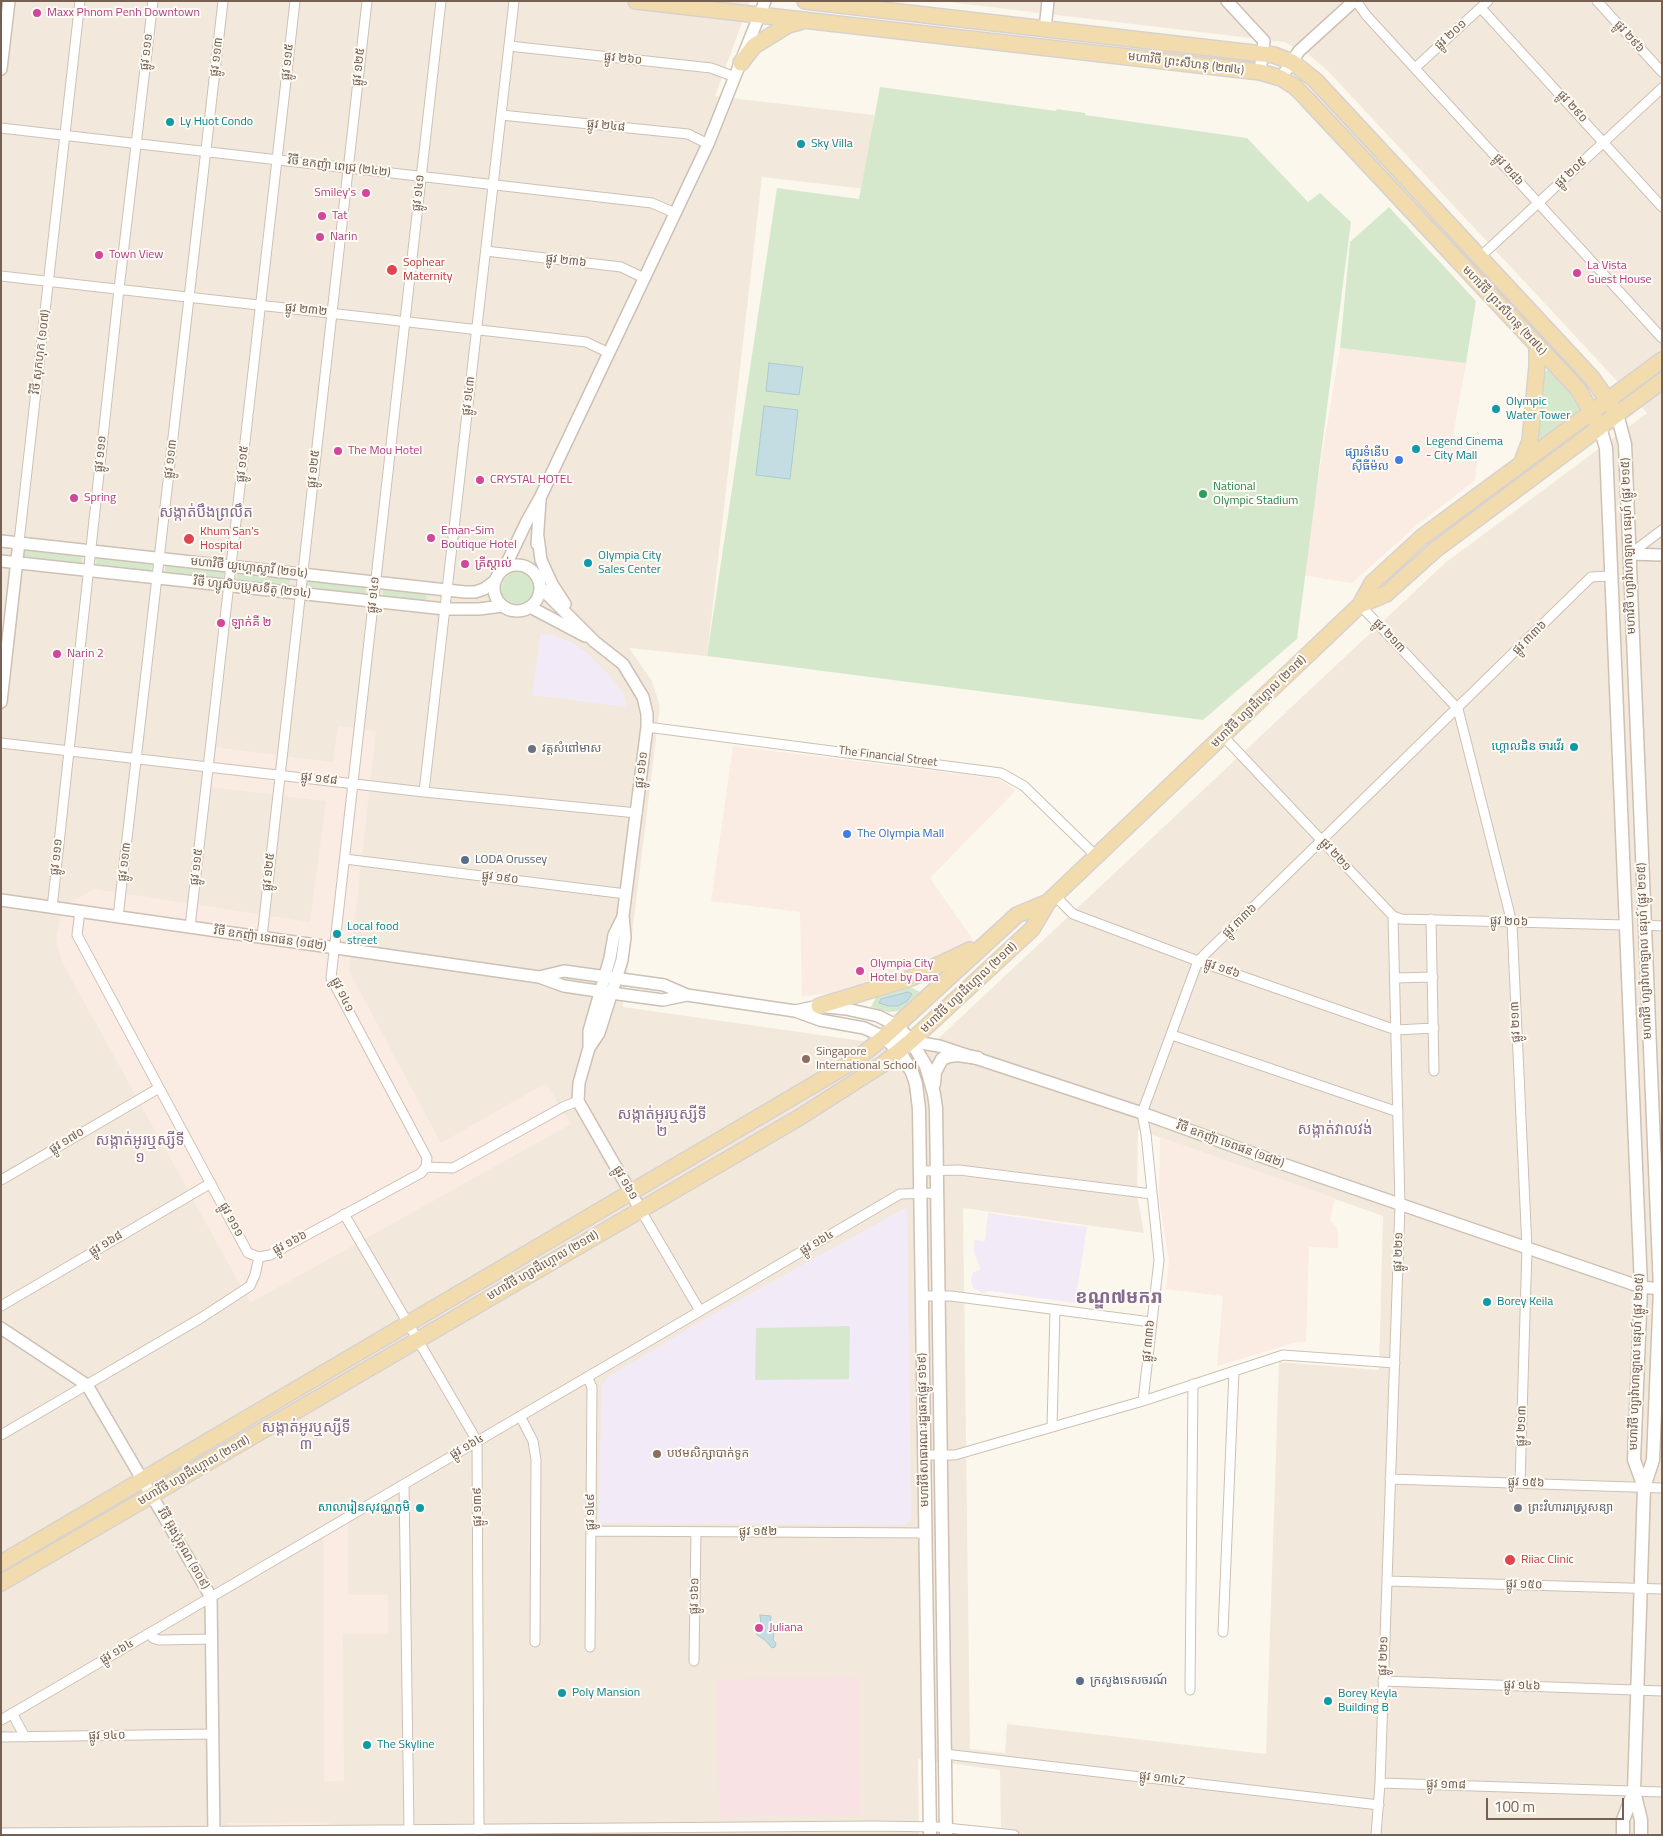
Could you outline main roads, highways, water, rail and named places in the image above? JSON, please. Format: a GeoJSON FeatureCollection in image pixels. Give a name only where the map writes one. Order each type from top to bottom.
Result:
{"type":"FeatureCollection","features":[{"type":"Feature","properties":{"kind":"main road","name":"មហាវិថី ព្រះសីហនុ (២៧៤)"},"geometry":{"type":"LineString","coordinates":[[636,1],[1260,72],[1282,78],[1306,98],[1578,389],[1600,427]]}},
{"type":"Feature","properties":{"kind":"main road","name":"មហាវិថី ព្រះសីហនុ (២៧៤)"},"geometry":{"type":"LineString","coordinates":[[805,1],[1262,54],[1282,57],[1292,62],[1316,80],[1592,378],[1617,414]]}},
{"type":"Feature","properties":{"kind":"main road"},"geometry":{"type":"LineString","coordinates":[[741,63],[754,46],[788,25],[806,20]]}},
{"type":"Feature","properties":{"kind":"main road"},"geometry":{"type":"LineString","coordinates":[[1522,462],[1530,441],[1537,347]]}},
{"type":"Feature","properties":{"kind":"main road","name":"មហាវិថី ហ្សាដឹហ្គោល (២១៧)"},"geometry":{"type":"LineString","coordinates":[[1,1583],[800,1117],[866,1076],[911,1041],[1032,929],[1052,899],[1360,605],[1372,583],[1422,537],[1662,360]]}},
{"type":"Feature","properties":{"kind":"main road","name":"មហាវិថី ហ្សាដឹហ្គោល (២១៧)"},"geometry":{"type":"LineString","coordinates":[[1360,605],[1386,594],[1434,550],[1662,381]]}},
{"type":"Feature","properties":{"kind":"main road","name":"មហាវិថី ហ្សាវ៉ាហាឡាល នេរុហ៍ (ផ្លូវ ២១៥)"},"geometry":{"type":"LineString","coordinates":[[1617,414],[1626,444],[1644,925],[1661,1289],[1653,1460],[1644,1487],[1640,1588],[1634,1791],[1641,1820],[1641,1835]]}},
{"type":"Feature","properties":{"kind":"main road","name":"មហាវិថី ហ្សាវ៉ាហាឡាល នេរុហ៍ (ផ្លូវ ២១៥)"},"geometry":{"type":"LineString","coordinates":[[1600,427],[1606,448],[1640,1287],[1634,1460],[1644,1487]]}},
{"type":"Feature","properties":{"kind":"main road","name":"មហាវិថី ហ្សាដឹហ្គោល (២១៧)"},"geometry":{"type":"LineString","coordinates":[[1,1562],[854,1061],[884,1037],[1017,915],[1052,899]]}},
{"type":"Feature","properties":{"kind":"main road"},"geometry":{"type":"LineString","coordinates":[[819,1006],[911,978],[950,961],[989,940]]}},
{"type":"Feature","properties":{"kind":"main road","name":"មហាវិថីសាធារណៈរដ្ឋឆេក(ផ្លូវ ១៦៩)"},"geometry":{"type":"LineString","coordinates":[[896,1025],[911,1041],[926,1066],[934,1094],[938,1170],[946,1831]]}},
{"type":"Feature","properties":{"kind":"main road","name":"មហាវិថីសាធារណៈរដ្ឋឆេក(ផ្លូវ ១៦៩)"},"geometry":{"type":"LineString","coordinates":[[884,1037],[899,1051],[912,1072],[918,1097],[930,1831]]}},
{"type":"Feature","properties":{"kind":"main road"},"geometry":{"type":"LineString","coordinates":[[934,1094],[934,1072],[942,1060],[949,1056],[958,1055],[978,1058]]}},
{"type":"Feature","properties":{"kind":"main road"},"geometry":{"type":"LineString","coordinates":[[789,1099],[800,1117]]}},
{"type":"Feature","properties":{"kind":"main road","name":"មហាវិថី ហ្សាវ៉ាហាឡាល នេរុហ៍ (ផ្លូវ ២១៥)"},"geometry":{"type":"LineString","coordinates":[[1622,1835],[1623,1820],[1634,1791]]}},
{"type":"Feature","properties":{"kind":"water"},"geometry":{"type":"Polygon","coordinates":[[[769,363],[803,367],[799,395],[766,391],[769,363]]]}},
{"type":"Feature","properties":{"kind":"water"},"geometry":{"type":"Polygon","coordinates":[[[764,406],[798,410],[790,479],[756,475],[764,406]]]}},
{"type":"Feature","properties":{"kind":"water"},"geometry":{"type":"Polygon","coordinates":[[[908,992],[912,994],[907,1001],[898,1006],[888,1006],[879,1003],[881,999],[908,992]]]}},
{"type":"Feature","properties":{"kind":"water"},"geometry":{"type":"Polygon","coordinates":[[[760,1615],[771,1616],[770,1629],[774,1634],[775,1647],[772,1648],[757,1635],[756,1631],[761,1625],[760,1615]]]}},
{"type":"Feature","properties":{"kind":"place","name":"Maxx Phnom Penh Downtown"},"geometry":{"type":"Point","coordinates":[37,13]}},
{"type":"Feature","properties":{"kind":"place","name":"Ly Huot Condo"},"geometry":{"type":"Point","coordinates":[170,122]}},
{"type":"Feature","properties":{"kind":"place","name":"Sky Villa"},"geometry":{"type":"Point","coordinates":[801,144]}},
{"type":"Feature","properties":{"kind":"place","name":"Smiley's"},"geometry":{"type":"Point","coordinates":[366,193]}},
{"type":"Feature","properties":{"kind":"place","name":"Tat"},"geometry":{"type":"Point","coordinates":[322,216]}},
{"type":"Feature","properties":{"kind":"place","name":"Narin"},"geometry":{"type":"Point","coordinates":[320,237]}},
{"type":"Feature","properties":{"kind":"place","name":"Town View"},"geometry":{"type":"Point","coordinates":[99,255]}},
{"type":"Feature","properties":{"kind":"place","name":"Sophear Maternity"},"geometry":{"type":"Point","coordinates":[392,270]}},
{"type":"Feature","properties":{"kind":"place","name":"La Vista Guest House"},"geometry":{"type":"Point","coordinates":[1577,273]}},
{"type":"Feature","properties":{"kind":"place","name":"Olympic Water Tower"},"geometry":{"type":"Point","coordinates":[1496,409]}},
{"type":"Feature","properties":{"kind":"place","name":"Legend Cinema - City Mall"},"geometry":{"type":"Point","coordinates":[1416,449]}},
{"type":"Feature","properties":{"kind":"place","name":"The Mou Hotel"},"geometry":{"type":"Point","coordinates":[338,451]}},
{"type":"Feature","properties":{"kind":"place","name":"ផ្សារទំនើប ស៊ីធីម៉ល"},"geometry":{"type":"Point","coordinates":[1399,460]}},
{"type":"Feature","properties":{"kind":"place","name":"CRYSTAL HOTEL"},"geometry":{"type":"Point","coordinates":[480,480]}},
{"type":"Feature","properties":{"kind":"place","name":"National Olympic Stadium"},"geometry":{"type":"Point","coordinates":[1203,494]}},
{"type":"Feature","properties":{"kind":"place","name":"Spring"},"geometry":{"type":"Point","coordinates":[74,498]}},
{"type":"Feature","properties":{"kind":"place","name":"Eman-Sim Boutique Hotel"},"geometry":{"type":"Point","coordinates":[431,538]}},
{"type":"Feature","properties":{"kind":"place","name":"Khum San's Hospital"},"geometry":{"type":"Point","coordinates":[189,539]}},
{"type":"Feature","properties":{"kind":"place","name":"Olympia City Sales Center"},"geometry":{"type":"Point","coordinates":[588,563]}},
{"type":"Feature","properties":{"kind":"place","name":"គ្រីស្តាល់"},"geometry":{"type":"Point","coordinates":[465,564]}},
{"type":"Feature","properties":{"kind":"place","name":"ឡាក់គី ២"},"geometry":{"type":"Point","coordinates":[221,623]}},
{"type":"Feature","properties":{"kind":"place","name":"Narin 2"},"geometry":{"type":"Point","coordinates":[57,654]}},
{"type":"Feature","properties":{"kind":"place","name":"ហ្គោលដិន ចារវើរ"},"geometry":{"type":"Point","coordinates":[1574,747]}},
{"type":"Feature","properties":{"kind":"place","name":"វត្តសំពៅមាស"},"geometry":{"type":"Point","coordinates":[532,749]}},
{"type":"Feature","properties":{"kind":"place","name":"The Olympia Mall"},"geometry":{"type":"Point","coordinates":[847,834]}},
{"type":"Feature","properties":{"kind":"place","name":"LODA Orussey"},"geometry":{"type":"Point","coordinates":[465,860]}},
{"type":"Feature","properties":{"kind":"place","name":"Local food street"},"geometry":{"type":"Point","coordinates":[337,934]}},
{"type":"Feature","properties":{"kind":"place","name":"Olympia City Hotel by Dara"},"geometry":{"type":"Point","coordinates":[860,971]}},
{"type":"Feature","properties":{"kind":"place","name":"Singapore International School"},"geometry":{"type":"Point","coordinates":[806,1059]}},
{"type":"Feature","properties":{"kind":"place","name":"Borey Keila"},"geometry":{"type":"Point","coordinates":[1487,1302]}},
{"type":"Feature","properties":{"kind":"place","name":"បឋមសិក្សាបាក់ទូក"},"geometry":{"type":"Point","coordinates":[657,1454]}},
{"type":"Feature","properties":{"kind":"place","name":"សាលារៀនសុវណ្ណភូមិ"},"geometry":{"type":"Point","coordinates":[420,1508]}},
{"type":"Feature","properties":{"kind":"place","name":"ព្រះវិហាររាស្ត្រសន្យា"},"geometry":{"type":"Point","coordinates":[1518,1508]}},
{"type":"Feature","properties":{"kind":"place","name":"Riiac Clinic"},"geometry":{"type":"Point","coordinates":[1510,1560]}},
{"type":"Feature","properties":{"kind":"place","name":"Juliana"},"geometry":{"type":"Point","coordinates":[759,1628]}},
{"type":"Feature","properties":{"kind":"place","name":"ក្រសួងទេសចរណ៍"},"geometry":{"type":"Point","coordinates":[1080,1681]}},
{"type":"Feature","properties":{"kind":"place","name":"Poly Mansion"},"geometry":{"type":"Point","coordinates":[562,1693]}},
{"type":"Feature","properties":{"kind":"place","name":"Borey Keyla Building B"},"geometry":{"type":"Point","coordinates":[1328,1701]}},
{"type":"Feature","properties":{"kind":"place","name":"The Skyline"},"geometry":{"type":"Point","coordinates":[367,1745]}},
{"type":"Feature","properties":{"kind":"district","name":"សង្កាត់បឹងព្រលឹត"},"geometry":{"type":"Point","coordinates":[206,513]}},
{"type":"Feature","properties":{"kind":"district","name":"សង្កាត់អូរឬស្សីទី ២"},"geometry":{"type":"Point","coordinates":[662,1124]}},
{"type":"Feature","properties":{"kind":"district","name":"សង្កាត់វាលវង់"},"geometry":{"type":"Point","coordinates":[1335,1130]}},
{"type":"Feature","properties":{"kind":"district","name":"សង្កាត់អូរឬស្សីទី ១"},"geometry":{"type":"Point","coordinates":[140,1150]}},
{"type":"Feature","properties":{"kind":"district","name":"ខណ្ឌ៧មករា"},"geometry":{"type":"Point","coordinates":[1119,1299]}},
{"type":"Feature","properties":{"kind":"district","name":"សង្កាត់អូរឬស្សីទី ៣"},"geometry":{"type":"Point","coordinates":[306,1436]}}]}
